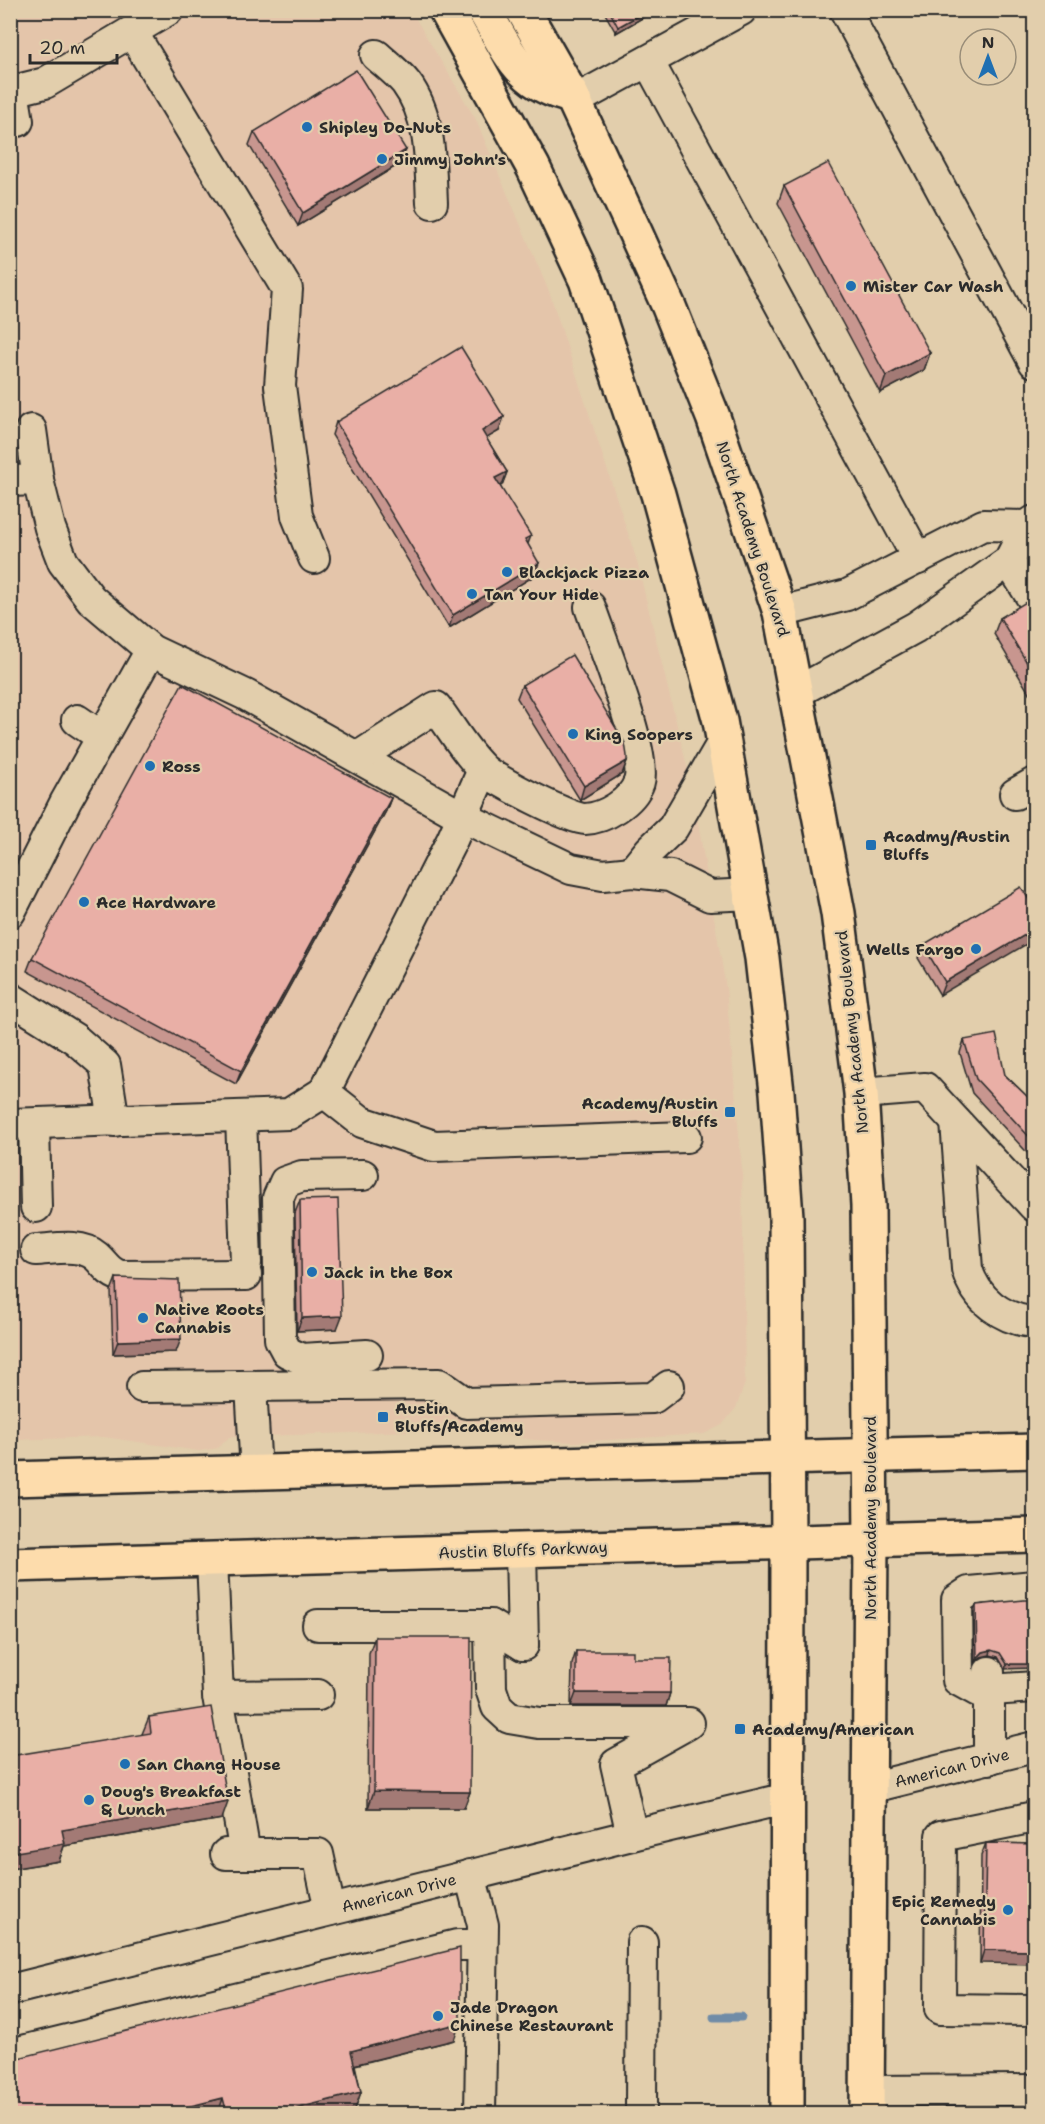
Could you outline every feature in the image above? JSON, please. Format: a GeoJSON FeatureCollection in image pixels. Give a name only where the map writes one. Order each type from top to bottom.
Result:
{"type":"FeatureCollection","features":[{"type":"Feature","properties":{"kind":"main road"},"geometry":{"type":"LineString","coordinates":[[446,10],[533,167],[586,280],[658,494],[723,741],[752,894],[762,957],[777,1092],[786,1217],[787,2114]]}},
{"type":"Feature","properties":{"kind":"main road"},"geometry":{"type":"LineString","coordinates":[[484,10],[519,69],[536,83],[554,93],[573,99]]}},
{"type":"Feature","properties":{"kind":"main road","name":"North Academy Boulevard"},"geometry":{"type":"LineString","coordinates":[[523,10],[573,99],[669,307],[713,417],[780,612],[838,914],[861,1093],[868,1206],[871,1539],[867,2102]]}},
{"type":"Feature","properties":{"kind":"main road"},"geometry":{"type":"LineString","coordinates":[[10,1479],[1035,1451]]}},
{"type":"Feature","properties":{"kind":"main road","name":"Austin Bluffs Parkway"},"geometry":{"type":"LineString","coordinates":[[10,1565],[1035,1534]]}},
{"type":"Feature","properties":{"kind":"street"},"geometry":{"type":"LineString","coordinates":[[18,121],[11,89],[45,83],[168,10]]}},
{"type":"Feature","properties":{"kind":"street"},"geometry":{"type":"LineString","coordinates":[[573,99],[741,10]]}},
{"type":"Feature","properties":{"kind":"street"},"geometry":{"type":"LineString","coordinates":[[845,10],[1035,362]]}},
{"type":"Feature","properties":{"kind":"street"},"geometry":{"type":"LineString","coordinates":[[132,32],[287,289],[280,386],[297,516],[314,558]]}},
{"type":"Feature","properties":{"kind":"street"},"geometry":{"type":"LineString","coordinates":[[376,55],[405,82],[423,111],[429,148],[432,203]]}},
{"type":"Feature","properties":{"kind":"street"},"geometry":{"type":"LineString","coordinates":[[648,61],[918,559]]}},
{"type":"Feature","properties":{"kind":"street"},"geometry":{"type":"LineString","coordinates":[[31,430],[24,481],[50,528],[63,562],[91,599],[151,651],[246,694],[463,817],[571,869],[603,875],[632,872],[670,876],[710,896],[752,894]]}},
{"type":"Feature","properties":{"kind":"street"},"geometry":{"type":"LineString","coordinates":[[780,612],[847,595],[983,525],[1031,523]]}},
{"type":"Feature","properties":{"kind":"street"},"geometry":{"type":"LineString","coordinates":[[797,692],[916,627],[1010,561],[1031,523]]}},
{"type":"Feature","properties":{"kind":"street"},"geometry":{"type":"LineString","coordinates":[[1010,561],[1035,601]]}},
{"type":"Feature","properties":{"kind":"street"},"geometry":{"type":"LineString","coordinates":[[358,757],[436,707],[483,770],[560,811],[583,819],[604,814],[626,801],[639,782],[639,754],[590,607]]}},
{"type":"Feature","properties":{"kind":"street"},"geometry":{"type":"LineString","coordinates":[[10,912],[102,737],[151,651]]}},
{"type":"Feature","properties":{"kind":"street"},"geometry":{"type":"LineString","coordinates":[[76,720],[102,737]]}},
{"type":"Feature","properties":{"kind":"street"},"geometry":{"type":"LineString","coordinates":[[632,872],[650,849],[673,828],[723,741]]}},
{"type":"Feature","properties":{"kind":"street"},"geometry":{"type":"LineString","coordinates":[[36,1207],[22,1124],[289,1114],[324,1092],[463,817],[483,770]]}},
{"type":"Feature","properties":{"kind":"street"},"geometry":{"type":"LineString","coordinates":[[10,998],[75,1039],[105,1065],[114,1121]]}},
{"type":"Feature","properties":{"kind":"street"},"geometry":{"type":"LineString","coordinates":[[861,1093],[926,1088],[1034,1203]]}},
{"type":"Feature","properties":{"kind":"street"},"geometry":{"type":"LineString","coordinates":[[324,1092],[362,1122],[434,1146],[686,1137]]}},
{"type":"Feature","properties":{"kind":"street"},"geometry":{"type":"LineString","coordinates":[[36,1250],[82,1248],[95,1255],[107,1270],[120,1276],[246,1269],[241,1116]]}},
{"type":"Feature","properties":{"kind":"street"},"geometry":{"type":"LineString","coordinates":[[956,1122],[967,1269],[971,1282],[988,1304],[997,1310],[1022,1321],[1035,1322]]}},
{"type":"Feature","properties":{"kind":"street"},"geometry":{"type":"LineString","coordinates":[[363,1175],[302,1176],[285,1182],[278,1198],[280,1339],[287,1352],[302,1359],[367,1355]]}},
{"type":"Feature","properties":{"kind":"street"},"geometry":{"type":"LineString","coordinates":[[142,1387],[440,1384],[466,1402],[635,1400],[653,1398],[669,1386]]}},
{"type":"Feature","properties":{"kind":"street"},"geometry":{"type":"LineString","coordinates":[[251,1386],[256,1473]]}},
{"type":"Feature","properties":{"kind":"street"},"geometry":{"type":"LineString","coordinates":[[318,1625],[490,1625],[523,1645],[521,1549]]}},
{"type":"Feature","properties":{"kind":"street"},"geometry":{"type":"LineString","coordinates":[[212,1559],[218,1696],[236,1854],[318,1854],[330,1910]]}},
{"type":"Feature","properties":{"kind":"street"},"geometry":{"type":"LineString","coordinates":[[989,1679],[978,1691],[958,1680],[957,1600],[969,1592],[991,1598],[1035,1586]]}},
{"type":"Feature","properties":{"kind":"street"},"geometry":{"type":"LineString","coordinates":[[490,1625],[491,1689],[497,1707],[509,1718],[539,1723],[689,1723],[616,1764],[632,1834]]}},
{"type":"Feature","properties":{"kind":"street"},"geometry":{"type":"LineString","coordinates":[[989,1679],[1035,1687]]}},
{"type":"Feature","properties":{"kind":"street"},"geometry":{"type":"LineString","coordinates":[[989,1679],[989,1758]]}},
{"type":"Feature","properties":{"kind":"street"},"geometry":{"type":"LineString","coordinates":[[218,1696],[318,1695]]}},
{"type":"Feature","properties":{"kind":"street","name":"American Drive"},"geometry":{"type":"LineString","coordinates":[[869,1788],[1035,1747]]}},
{"type":"Feature","properties":{"kind":"street","name":"American Drive"},"geometry":{"type":"LineString","coordinates":[[10,1990],[632,1834],[788,1798]]}},
{"type":"Feature","properties":{"kind":"street"},"geometry":{"type":"LineString","coordinates":[[1035,1817],[941,1836],[940,2009],[1035,2010]]}},
{"type":"Feature","properties":{"kind":"street"},"geometry":{"type":"LineString","coordinates":[[470,1875],[483,1925],[480,2114]]}},
{"type":"Feature","properties":{"kind":"street"},"geometry":{"type":"LineString","coordinates":[[641,2107],[642,1942]]}},
{"type":"Feature","properties":{"kind":"street"},"geometry":{"type":"LineString","coordinates":[[10,2054],[457,1946],[482,1946]]}},
{"type":"Feature","properties":{"kind":"street"},"geometry":{"type":"LineString","coordinates":[[867,2102],[962,2102],[1035,2090]]}},
{"type":"Feature","properties":{"kind":"shaded area"},"geometry":{"type":"Polygon","coordinates":[[[10,11],[411,11],[475,118],[550,294],[636,558],[692,787],[726,988],[742,1169],[745,1383],[736,1408],[722,1425],[704,1434],[574,1442],[534,1440],[472,1429],[229,1437],[218,1448],[199,1451],[104,1437],[11,1440],[10,11]]]}},
{"type":"Feature","properties":{"kind":"building"},"geometry":{"type":"Polygon","coordinates":[[[609,10],[648,10],[618,27],[609,10]]]}},
{"type":"Feature","properties":{"kind":"building"},"geometry":{"type":"Polygon","coordinates":[[[356,70],[406,150],[303,213],[254,132],[356,70]]]}},
{"type":"Feature","properties":{"kind":"building","name":"Mister Car Wash"},"geometry":{"type":"Polygon","coordinates":[[[828,163],[930,353],[886,376],[784,186],[828,163]]]}},
{"type":"Feature","properties":{"kind":"building"},"geometry":{"type":"Polygon","coordinates":[[[461,347],[504,417],[482,431],[507,472],[495,478],[531,536],[525,539],[539,563],[453,615],[336,422],[461,347]]]}},
{"type":"Feature","properties":{"kind":"building"},"geometry":{"type":"Polygon","coordinates":[[[1031,599],[1035,599],[1035,676],[1000,618],[1031,599]]]}},
{"type":"Feature","properties":{"kind":"building","name":"King Soopers"},"geometry":{"type":"Polygon","coordinates":[[[572,655],[625,743],[627,756],[627,761],[584,786],[522,685],[572,655]]]}},
{"type":"Feature","properties":{"kind":"building"},"geometry":{"type":"Polygon","coordinates":[[[182,684],[391,798],[241,1071],[32,958],[182,684]]]}},
{"type":"Feature","properties":{"kind":"building","name":"Wells Fargo"},"geometry":{"type":"Polygon","coordinates":[[[1021,887],[1035,909],[1035,929],[945,982],[923,945],[1021,887]]]}},
{"type":"Feature","properties":{"kind":"building"},"geometry":{"type":"Polygon","coordinates":[[[996,1034],[1005,1075],[1035,1104],[1035,1143],[976,1079],[964,1040],[996,1034]]]}},
{"type":"Feature","properties":{"kind":"building","name":"Jack in the Box"},"geometry":{"type":"Polygon","coordinates":[[[338,1199],[342,1316],[302,1318],[300,1200],[338,1199]]]}},
{"type":"Feature","properties":{"kind":"building","name":"Native Roots Cannabis"},"geometry":{"type":"Polygon","coordinates":[[[116,1278],[179,1280],[181,1339],[118,1341],[116,1278]]]}},
{"type":"Feature","properties":{"kind":"building"},"geometry":{"type":"Polygon","coordinates":[[[1035,1600],[1035,1664],[1007,1664],[1000,1653],[991,1650],[983,1652],[977,1658],[976,1605],[1035,1600]]]}},
{"type":"Feature","properties":{"kind":"building"},"geometry":{"type":"Polygon","coordinates":[[[375,1637],[471,1637],[470,1792],[374,1791],[375,1637]]]}},
{"type":"Feature","properties":{"kind":"building"},"geometry":{"type":"Polygon","coordinates":[[[576,1651],[633,1651],[633,1658],[671,1658],[670,1693],[576,1693],[576,1651]]]}},
{"type":"Feature","properties":{"kind":"building"},"geometry":{"type":"Polygon","coordinates":[[[211,1707],[228,1802],[62,1830],[65,1844],[10,1853],[10,1756],[151,1733],[149,1717],[211,1707]]]}},
{"type":"Feature","properties":{"kind":"building","name":"Epic Remedy Cannabis"},"geometry":{"type":"Polygon","coordinates":[[[986,1843],[1035,1844],[1035,1951],[984,1950],[986,1843]]]}},
{"type":"Feature","properties":{"kind":"building"},"geometry":{"type":"Polygon","coordinates":[[[460,1948],[460,2023],[351,2051],[361,2092],[275,2114],[227,2114],[223,2098],[159,2114],[10,2114],[10,2060],[460,1948]]]}},
{"type":"Feature","properties":{"kind":"waterway"},"geometry":{"type":"LineString","coordinates":[[714,2017],[741,2017]]}},
{"type":"Feature","properties":{"kind":"place","name":"Shipley Do-Nuts"},"geometry":{"type":"Point","coordinates":[307,127]}},
{"type":"Feature","properties":{"kind":"place","name":"Jimmy John's"},"geometry":{"type":"Point","coordinates":[382,159]}},
{"type":"Feature","properties":{"kind":"place","name":"Mister Car Wash"},"geometry":{"type":"Point","coordinates":[851,286]}},
{"type":"Feature","properties":{"kind":"place","name":"Blackjack Pizza"},"geometry":{"type":"Point","coordinates":[507,572]}},
{"type":"Feature","properties":{"kind":"place","name":"Tan Your Hide"},"geometry":{"type":"Point","coordinates":[472,594]}},
{"type":"Feature","properties":{"kind":"place","name":"King Soopers"},"geometry":{"type":"Point","coordinates":[573,734]}},
{"type":"Feature","properties":{"kind":"place","name":"Ross"},"geometry":{"type":"Point","coordinates":[150,766]}},
{"type":"Feature","properties":{"kind":"place","name":"Acadmy/Austin Bluffs"},"geometry":{"type":"Point","coordinates":[871,845]}},
{"type":"Feature","properties":{"kind":"place","name":"Ace Hardware"},"geometry":{"type":"Point","coordinates":[84,902]}},
{"type":"Feature","properties":{"kind":"place","name":"Wells Fargo"},"geometry":{"type":"Point","coordinates":[976,949]}},
{"type":"Feature","properties":{"kind":"place","name":"Academy/Austin Bluffs"},"geometry":{"type":"Point","coordinates":[730,1112]}},
{"type":"Feature","properties":{"kind":"place","name":"Jack in the Box"},"geometry":{"type":"Point","coordinates":[312,1272]}},
{"type":"Feature","properties":{"kind":"place","name":"Native Roots Cannabis"},"geometry":{"type":"Point","coordinates":[143,1318]}},
{"type":"Feature","properties":{"kind":"place","name":"Austin Bluffs/Academy"},"geometry":{"type":"Point","coordinates":[383,1417]}},
{"type":"Feature","properties":{"kind":"place","name":"Academy/American"},"geometry":{"type":"Point","coordinates":[740,1729]}},
{"type":"Feature","properties":{"kind":"place","name":"San Chang House"},"geometry":{"type":"Point","coordinates":[125,1764]}},
{"type":"Feature","properties":{"kind":"place","name":"Doug's Breakfast & Lunch"},"geometry":{"type":"Point","coordinates":[89,1800]}},
{"type":"Feature","properties":{"kind":"place","name":"Epic Remedy Cannabis"},"geometry":{"type":"Point","coordinates":[1008,1910]}},
{"type":"Feature","properties":{"kind":"place","name":"Jade Dragon Chinese Restaurant"},"geometry":{"type":"Point","coordinates":[438,2016]}}]}
